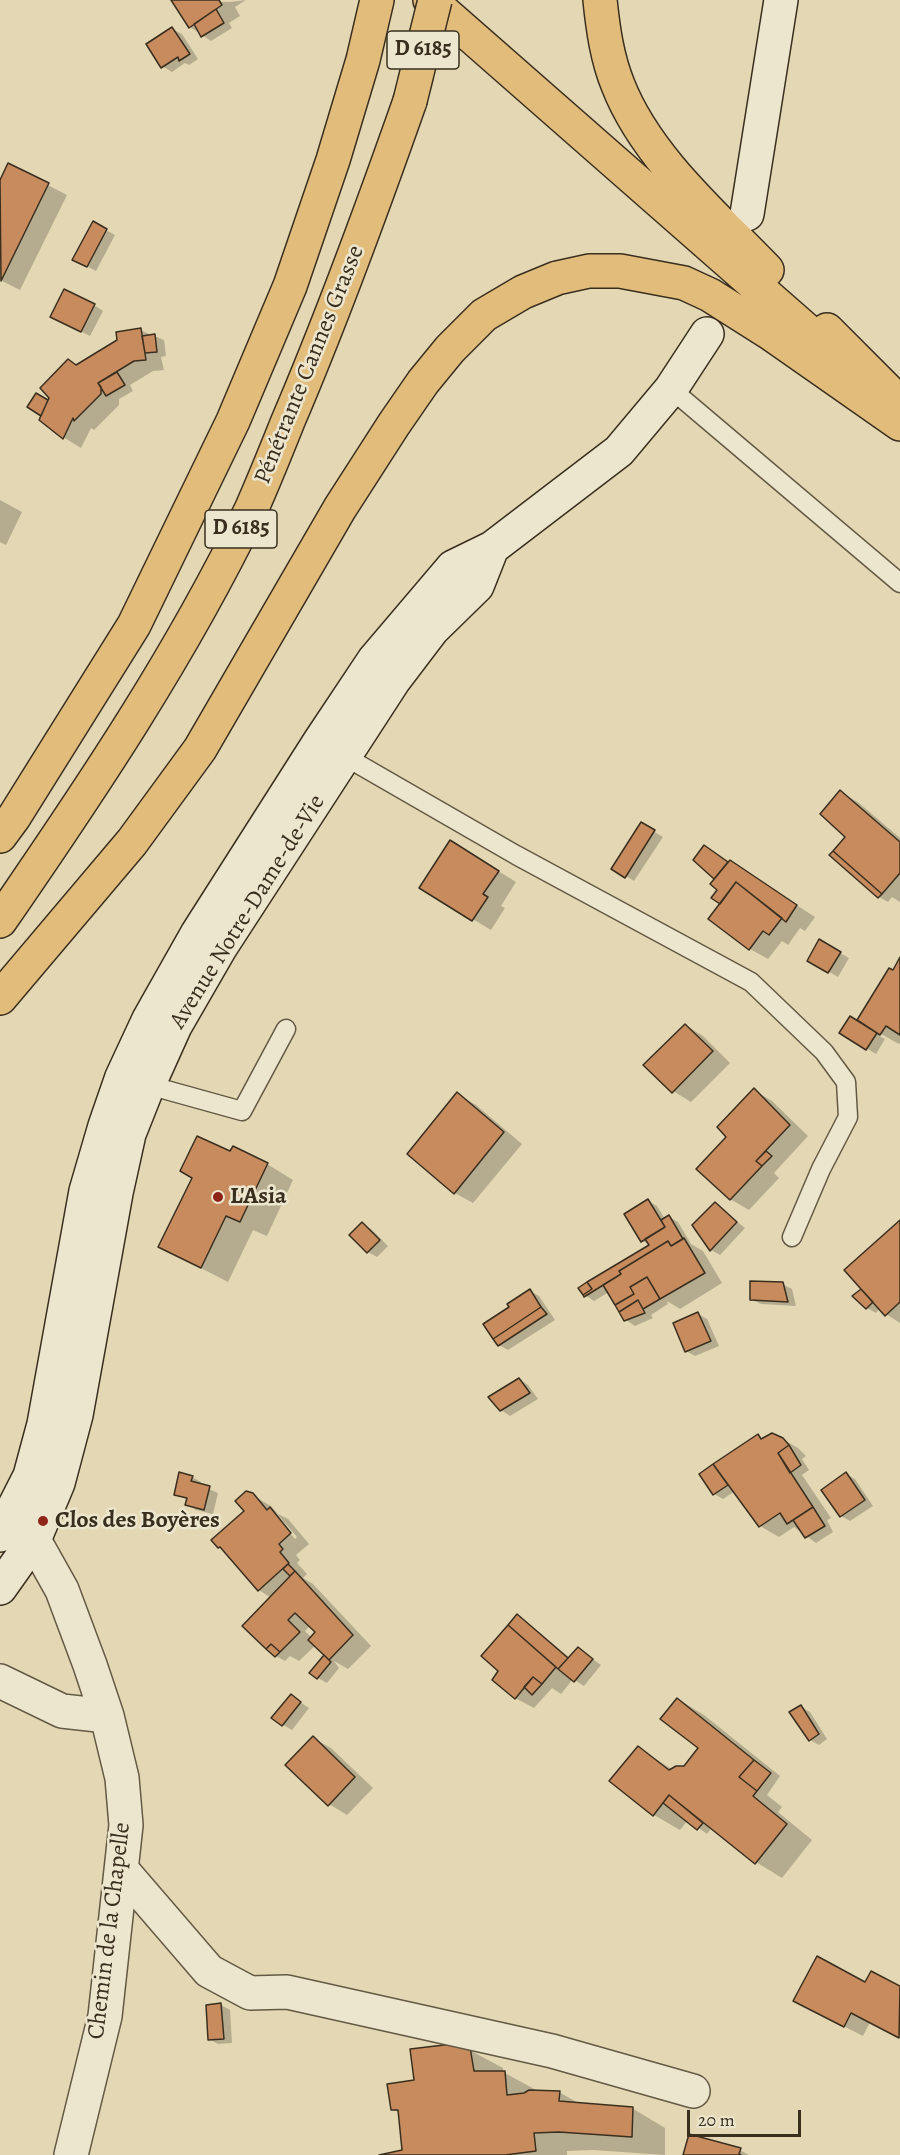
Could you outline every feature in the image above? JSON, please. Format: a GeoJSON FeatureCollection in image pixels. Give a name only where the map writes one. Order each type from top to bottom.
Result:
{"type":"FeatureCollection","features":[{"type":"Feature","properties":{"kind":"highway","name":"Pénétrante Cannes Grasse"},"geometry":{"type":"LineString","coordinates":[[0,836],[134,625],[234,421],[290,286],[333,160],[363,60],[377,0]]}},
{"type":"Feature","properties":{"kind":"highway"},"geometry":{"type":"LineString","coordinates":[[430,0],[900,412]]}},
{"type":"Feature","properties":{"kind":"highway","name":"Pénétrante Cannes Grasse"},"geometry":{"type":"LineString","coordinates":[[0,921],[122,739],[188,630],[251,510],[370,216],[410,101],[435,0]]}},
{"type":"Feature","properties":{"kind":"highway"},"geometry":{"type":"LineString","coordinates":[[600,0],[604,38],[618,85],[639,127],[704,205],[900,403]]}},
{"type":"Feature","properties":{"kind":"highway"},"geometry":{"type":"LineString","coordinates":[[0,998],[132,842],[200,749],[340,508],[394,424],[423,382],[450,349],[484,315],[523,291],[556,278],[589,271],[620,271],[684,283],[710,296],[770,333],[900,424]]}},
{"type":"Feature","properties":{"kind":"main road"},"geometry":{"type":"LineString","coordinates":[[747,214],[781,0]]}},
{"type":"Feature","properties":{"kind":"main road","name":"Avenue Notre-Dame-de-Vie"},"geometry":{"type":"LineString","coordinates":[[6,1524],[30,1476],[44,1424],[86,1191],[105,1126],[175,1026],[333,749],[394,680],[432,630],[477,586],[492,548],[619,451],[671,388],[707,334]]}},
{"type":"Feature","properties":{"kind":"main road","name":"Avenue Notre-Dame-de-Vie"},"geometry":{"type":"LineString","coordinates":[[0,1588],[34,1540],[58,1483],[72,1434],[129,1134],[135,1081]]}},
{"type":"Feature","properties":{"kind":"main road","name":"Chemin de la Chapelle"},"geometry":{"type":"LineString","coordinates":[[6,1524],[34,1540],[62,1590],[107,1716],[122,1778],[126,1824],[105,2016],[71,2155]]}},
{"type":"Feature","properties":{"kind":"main road"},"geometry":{"type":"LineString","coordinates":[[0,1681],[63,1711],[107,1716]]}},
{"type":"Feature","properties":{"kind":"main road"},"geometry":{"type":"LineString","coordinates":[[121,1880],[209,1971],[250,1993],[287,1992],[379,2012],[552,2051],[693,2091]]}},
{"type":"Feature","properties":{"kind":"lane"},"geometry":{"type":"LineString","coordinates":[[671,388],[900,583]]}},
{"type":"Feature","properties":{"kind":"lane"},"geometry":{"type":"LineString","coordinates":[[333,749],[516,855],[751,982],[824,1052],[846,1082],[848,1117],[821,1169],[792,1237]]}},
{"type":"Feature","properties":{"kind":"lane"},"geometry":{"type":"LineString","coordinates":[[135,1081],[242,1111],[286,1029]]}},
{"type":"Feature","properties":{"kind":"building"},"geometry":{"type":"Polygon","coordinates":[[[171,0],[219,0],[222,5],[189,28],[171,0]]]}},
{"type":"Feature","properties":{"kind":"building"},"geometry":{"type":"Polygon","coordinates":[[[216,9],[224,23],[201,37],[194,24],[216,9]]]}},
{"type":"Feature","properties":{"kind":"building"},"geometry":{"type":"Polygon","coordinates":[[[172,27],[190,54],[179,61],[178,57],[161,68],[146,44],[172,27]]]}},
{"type":"Feature","properties":{"kind":"building"},"geometry":{"type":"Polygon","coordinates":[[[8,163],[49,183],[1,281],[0,180],[8,163]]]}},
{"type":"Feature","properties":{"kind":"building"},"geometry":{"type":"Polygon","coordinates":[[[93,221],[107,229],[87,267],[72,260],[93,221]]]}},
{"type":"Feature","properties":{"kind":"building"},"geometry":{"type":"Polygon","coordinates":[[[64,289],[95,304],[81,332],[50,317],[64,289]]]}},
{"type":"Feature","properties":{"kind":"building"},"geometry":{"type":"Polygon","coordinates":[[[141,328],[146,360],[134,361],[98,383],[101,387],[101,394],[74,421],[73,418],[63,439],[39,420],[49,398],[40,388],[68,359],[76,365],[117,340],[116,332],[141,328]]]}},
{"type":"Feature","properties":{"kind":"building"},"geometry":{"type":"Polygon","coordinates":[[[155,334],[157,352],[145,353],[142,336],[155,334]]]}},
{"type":"Feature","properties":{"kind":"building"},"geometry":{"type":"Polygon","coordinates":[[[117,372],[125,385],[106,396],[98,383],[117,372]]]}},
{"type":"Feature","properties":{"kind":"building"},"geometry":{"type":"Polygon","coordinates":[[[36,393],[48,400],[41,416],[27,407],[36,393]]]}},
{"type":"Feature","properties":{"kind":"building"},"geometry":{"type":"Polygon","coordinates":[[[840,790],[900,842],[900,873],[882,894],[833,851],[845,837],[820,814],[840,790]]]}},
{"type":"Feature","properties":{"kind":"building"},"geometry":{"type":"Polygon","coordinates":[[[641,822],[655,830],[625,878],[611,869],[641,822]]]}},
{"type":"Feature","properties":{"kind":"building"},"geometry":{"type":"Polygon","coordinates":[[[450,840],[499,871],[483,894],[488,897],[472,921],[419,888],[450,840]]]}},
{"type":"Feature","properties":{"kind":"building"},"geometry":{"type":"Polygon","coordinates":[[[704,845],[728,862],[714,879],[693,860],[704,845]]]}},
{"type":"Feature","properties":{"kind":"building"},"geometry":{"type":"Polygon","coordinates":[[[833,851],[882,894],[878,898],[829,855],[833,851]]]}},
{"type":"Feature","properties":{"kind":"building"},"geometry":{"type":"Polygon","coordinates":[[[730,860],[797,905],[786,922],[736,882],[720,904],[711,898],[717,890],[710,884],[730,860]]]}},
{"type":"Feature","properties":{"kind":"building"},"geometry":{"type":"Polygon","coordinates":[[[736,882],[782,918],[769,935],[763,931],[749,950],[708,919],[736,882]]]}},
{"type":"Feature","properties":{"kind":"building"},"geometry":{"type":"Polygon","coordinates":[[[819,939],[841,952],[828,973],[807,961],[819,939]]]}},
{"type":"Feature","properties":{"kind":"building"},"geometry":{"type":"Polygon","coordinates":[[[900,957],[900,1035],[886,1026],[880,1035],[857,1020],[889,968],[893,970],[900,957]]]}},
{"type":"Feature","properties":{"kind":"building"},"geometry":{"type":"Polygon","coordinates":[[[850,1016],[877,1033],[866,1050],[839,1033],[850,1016]]]}},
{"type":"Feature","properties":{"kind":"building"},"geometry":{"type":"Polygon","coordinates":[[[685,1024],[713,1051],[672,1093],[643,1065],[685,1024]]]}},
{"type":"Feature","properties":{"kind":"building"},"geometry":{"type":"Polygon","coordinates":[[[754,1088],[790,1125],[756,1161],[762,1166],[730,1200],[696,1169],[726,1137],[717,1127],[754,1088]]]}},
{"type":"Feature","properties":{"kind":"building"},"geometry":{"type":"Polygon","coordinates":[[[457,1092],[504,1132],[454,1194],[407,1154],[457,1092]]]}},
{"type":"Feature","properties":{"kind":"building","name":"L'Asia"},"geometry":{"type":"Polygon","coordinates":[[[197,1136],[230,1151],[233,1146],[268,1163],[240,1222],[226,1216],[201,1268],[158,1247],[192,1178],[180,1171],[197,1136]]]}},
{"type":"Feature","properties":{"kind":"building"},"geometry":{"type":"Polygon","coordinates":[[[766,1151],[772,1156],[762,1166],[756,1161],[766,1151]]]}},
{"type":"Feature","properties":{"kind":"building"},"geometry":{"type":"Polygon","coordinates":[[[648,1199],[665,1227],[641,1242],[624,1214],[648,1199]]]}},
{"type":"Feature","properties":{"kind":"building"},"geometry":{"type":"Polygon","coordinates":[[[715,1202],[737,1222],[710,1251],[692,1225],[715,1202]]]}},
{"type":"Feature","properties":{"kind":"building"},"geometry":{"type":"Polygon","coordinates":[[[669,1215],[683,1239],[671,1246],[668,1241],[619,1271],[621,1274],[584,1297],[583,1295],[592,1289],[587,1282],[649,1245],[645,1239],[665,1227],[661,1220],[669,1215]]]}},
{"type":"Feature","properties":{"kind":"building"},"geometry":{"type":"Polygon","coordinates":[[[900,1220],[900,1302],[885,1316],[844,1270],[900,1220]]]}},
{"type":"Feature","properties":{"kind":"building"},"geometry":{"type":"Polygon","coordinates":[[[362,1222],[380,1240],[367,1253],[349,1235],[362,1222]]]}},
{"type":"Feature","properties":{"kind":"building"},"geometry":{"type":"Polygon","coordinates":[[[684,1238],[705,1273],[660,1299],[647,1277],[630,1287],[634,1294],[615,1305],[603,1285],[621,1274],[619,1271],[668,1241],[671,1246],[684,1238]]]}},
{"type":"Feature","properties":{"kind":"building"},"geometry":{"type":"Polygon","coordinates":[[[647,1277],[660,1299],[643,1309],[638,1300],[619,1312],[615,1305],[634,1294],[630,1287],[647,1277]]]}},
{"type":"Feature","properties":{"kind":"building"},"geometry":{"type":"Polygon","coordinates":[[[750,1281],[783,1282],[788,1302],[750,1300],[750,1281]]]}},
{"type":"Feature","properties":{"kind":"building"},"geometry":{"type":"Polygon","coordinates":[[[587,1282],[592,1289],[583,1295],[578,1288],[587,1282]]]}},
{"type":"Feature","properties":{"kind":"building"},"geometry":{"type":"Polygon","coordinates":[[[530,1289],[541,1307],[493,1339],[483,1324],[509,1307],[507,1304],[530,1289]]]}},
{"type":"Feature","properties":{"kind":"building"},"geometry":{"type":"Polygon","coordinates":[[[861,1289],[873,1302],[866,1309],[852,1296],[861,1289]]]}},
{"type":"Feature","properties":{"kind":"building"},"geometry":{"type":"Polygon","coordinates":[[[638,1300],[645,1313],[624,1321],[619,1312],[638,1300]]]}},
{"type":"Feature","properties":{"kind":"building"},"geometry":{"type":"Polygon","coordinates":[[[541,1307],[547,1314],[498,1346],[493,1339],[541,1307]]]}},
{"type":"Feature","properties":{"kind":"building"},"geometry":{"type":"Polygon","coordinates":[[[698,1312],[711,1341],[685,1352],[673,1323],[698,1312]]]}},
{"type":"Feature","properties":{"kind":"building"},"geometry":{"type":"Polygon","coordinates":[[[519,1378],[530,1393],[500,1411],[488,1397],[519,1378]]]}},
{"type":"Feature","properties":{"kind":"building"},"geometry":{"type":"Polygon","coordinates":[[[772,1433],[783,1438],[789,1445],[778,1453],[813,1507],[787,1524],[780,1513],[759,1527],[713,1464],[758,1434],[761,1439],[772,1433]]]}},
{"type":"Feature","properties":{"kind":"building"},"geometry":{"type":"Polygon","coordinates":[[[789,1445],[801,1465],[790,1473],[778,1453],[789,1445]]]}},
{"type":"Feature","properties":{"kind":"building"},"geometry":{"type":"Polygon","coordinates":[[[713,1464],[728,1485],[713,1495],[699,1474],[713,1464]]]}},
{"type":"Feature","properties":{"kind":"building"},"geometry":{"type":"Polygon","coordinates":[[[179,1472],[193,1476],[191,1481],[210,1486],[204,1510],[185,1505],[187,1498],[174,1495],[179,1472]]]}},
{"type":"Feature","properties":{"kind":"building"},"geometry":{"type":"Polygon","coordinates":[[[846,1472],[865,1500],[840,1517],[821,1490],[846,1472]]]}},
{"type":"Feature","properties":{"kind":"building"},"geometry":{"type":"Polygon","coordinates":[[[246,1491],[253,1493],[267,1510],[270,1507],[291,1533],[279,1544],[283,1549],[280,1552],[289,1563],[258,1591],[220,1547],[218,1548],[211,1540],[244,1511],[235,1501],[246,1491]]]}},
{"type":"Feature","properties":{"kind":"building"},"geometry":{"type":"Polygon","coordinates":[[[813,1507],[825,1526],[805,1538],[793,1520],[813,1507]]]}},
{"type":"Feature","properties":{"kind":"building"},"geometry":{"type":"Polygon","coordinates":[[[288,1564],[295,1571],[290,1576],[283,1569],[288,1564]]]}},
{"type":"Feature","properties":{"kind":"building"},"geometry":{"type":"Polygon","coordinates":[[[295,1571],[353,1635],[329,1660],[308,1640],[315,1632],[295,1613],[288,1620],[300,1632],[280,1652],[271,1644],[266,1649],[242,1626],[295,1571]]]}},
{"type":"Feature","properties":{"kind":"building"},"geometry":{"type":"Polygon","coordinates":[[[517,1614],[568,1658],[558,1669],[508,1625],[517,1614]]]}},
{"type":"Feature","properties":{"kind":"building"},"geometry":{"type":"Polygon","coordinates":[[[508,1625],[556,1667],[542,1684],[533,1677],[515,1699],[492,1680],[498,1671],[481,1656],[508,1625]]]}},
{"type":"Feature","properties":{"kind":"building"},"geometry":{"type":"Polygon","coordinates":[[[271,1644],[280,1652],[275,1657],[266,1649],[271,1644]]]}},
{"type":"Feature","properties":{"kind":"building"},"geometry":{"type":"Polygon","coordinates":[[[578,1647],[593,1659],[574,1682],[558,1669],[578,1647]]]}},
{"type":"Feature","properties":{"kind":"building"},"geometry":{"type":"Polygon","coordinates":[[[324,1655],[331,1662],[317,1679],[309,1673],[324,1655]]]}},
{"type":"Feature","properties":{"kind":"building"},"geometry":{"type":"Polygon","coordinates":[[[533,1677],[542,1684],[532,1695],[524,1687],[533,1677]]]}},
{"type":"Feature","properties":{"kind":"building"},"geometry":{"type":"Polygon","coordinates":[[[291,1694],[301,1702],[282,1726],[271,1718],[291,1694]]]}},
{"type":"Feature","properties":{"kind":"building"},"geometry":{"type":"Polygon","coordinates":[[[677,1698],[754,1760],[739,1777],[757,1791],[753,1796],[787,1824],[755,1864],[669,1795],[653,1816],[609,1781],[638,1746],[669,1770],[676,1766],[684,1766],[698,1748],[660,1719],[677,1698]]]}},
{"type":"Feature","properties":{"kind":"building"},"geometry":{"type":"Polygon","coordinates":[[[801,1705],[819,1734],[809,1741],[789,1712],[801,1705]]]}},
{"type":"Feature","properties":{"kind":"building"},"geometry":{"type":"Polygon","coordinates":[[[313,1736],[355,1777],[328,1806],[285,1765],[313,1736]]]}},
{"type":"Feature","properties":{"kind":"building"},"geometry":{"type":"Polygon","coordinates":[[[754,1760],[771,1773],[757,1791],[739,1777],[754,1760]]]}},
{"type":"Feature","properties":{"kind":"building"},"geometry":{"type":"Polygon","coordinates":[[[669,1795],[703,1823],[697,1830],[663,1803],[669,1795]]]}},
{"type":"Feature","properties":{"kind":"building"},"geometry":{"type":"Polygon","coordinates":[[[817,1956],[865,1982],[871,1971],[900,1986],[899,2038],[851,2013],[844,2027],[793,2001],[817,1956]]]}},
{"type":"Feature","properties":{"kind":"building"},"geometry":{"type":"Polygon","coordinates":[[[221,2003],[224,2039],[208,2040],[206,2005],[221,2003]]]}},
{"type":"Feature","properties":{"kind":"building"},"geometry":{"type":"Polygon","coordinates":[[[461,2043],[461,2048],[470,2047],[474,2071],[505,2071],[507,2095],[524,2093],[529,2090],[560,2091],[559,2101],[633,2107],[632,2137],[559,2132],[534,2133],[536,2151],[505,2155],[379,2155],[402,2150],[398,2110],[391,2110],[387,2084],[414,2080],[410,2049],[461,2043]]]}},
{"type":"Feature","properties":{"kind":"building"},"geometry":{"type":"Polygon","coordinates":[[[689,2134],[741,2148],[739,2154],[741,2155],[683,2155],[689,2134]]]}},
{"type":"Feature","properties":{"kind":"place","name":"L'Asia"},"geometry":{"type":"Point","coordinates":[218,1197]}},
{"type":"Feature","properties":{"kind":"place","name":"Clos des Boyères"},"geometry":{"type":"Point","coordinates":[43,1521]}}]}
